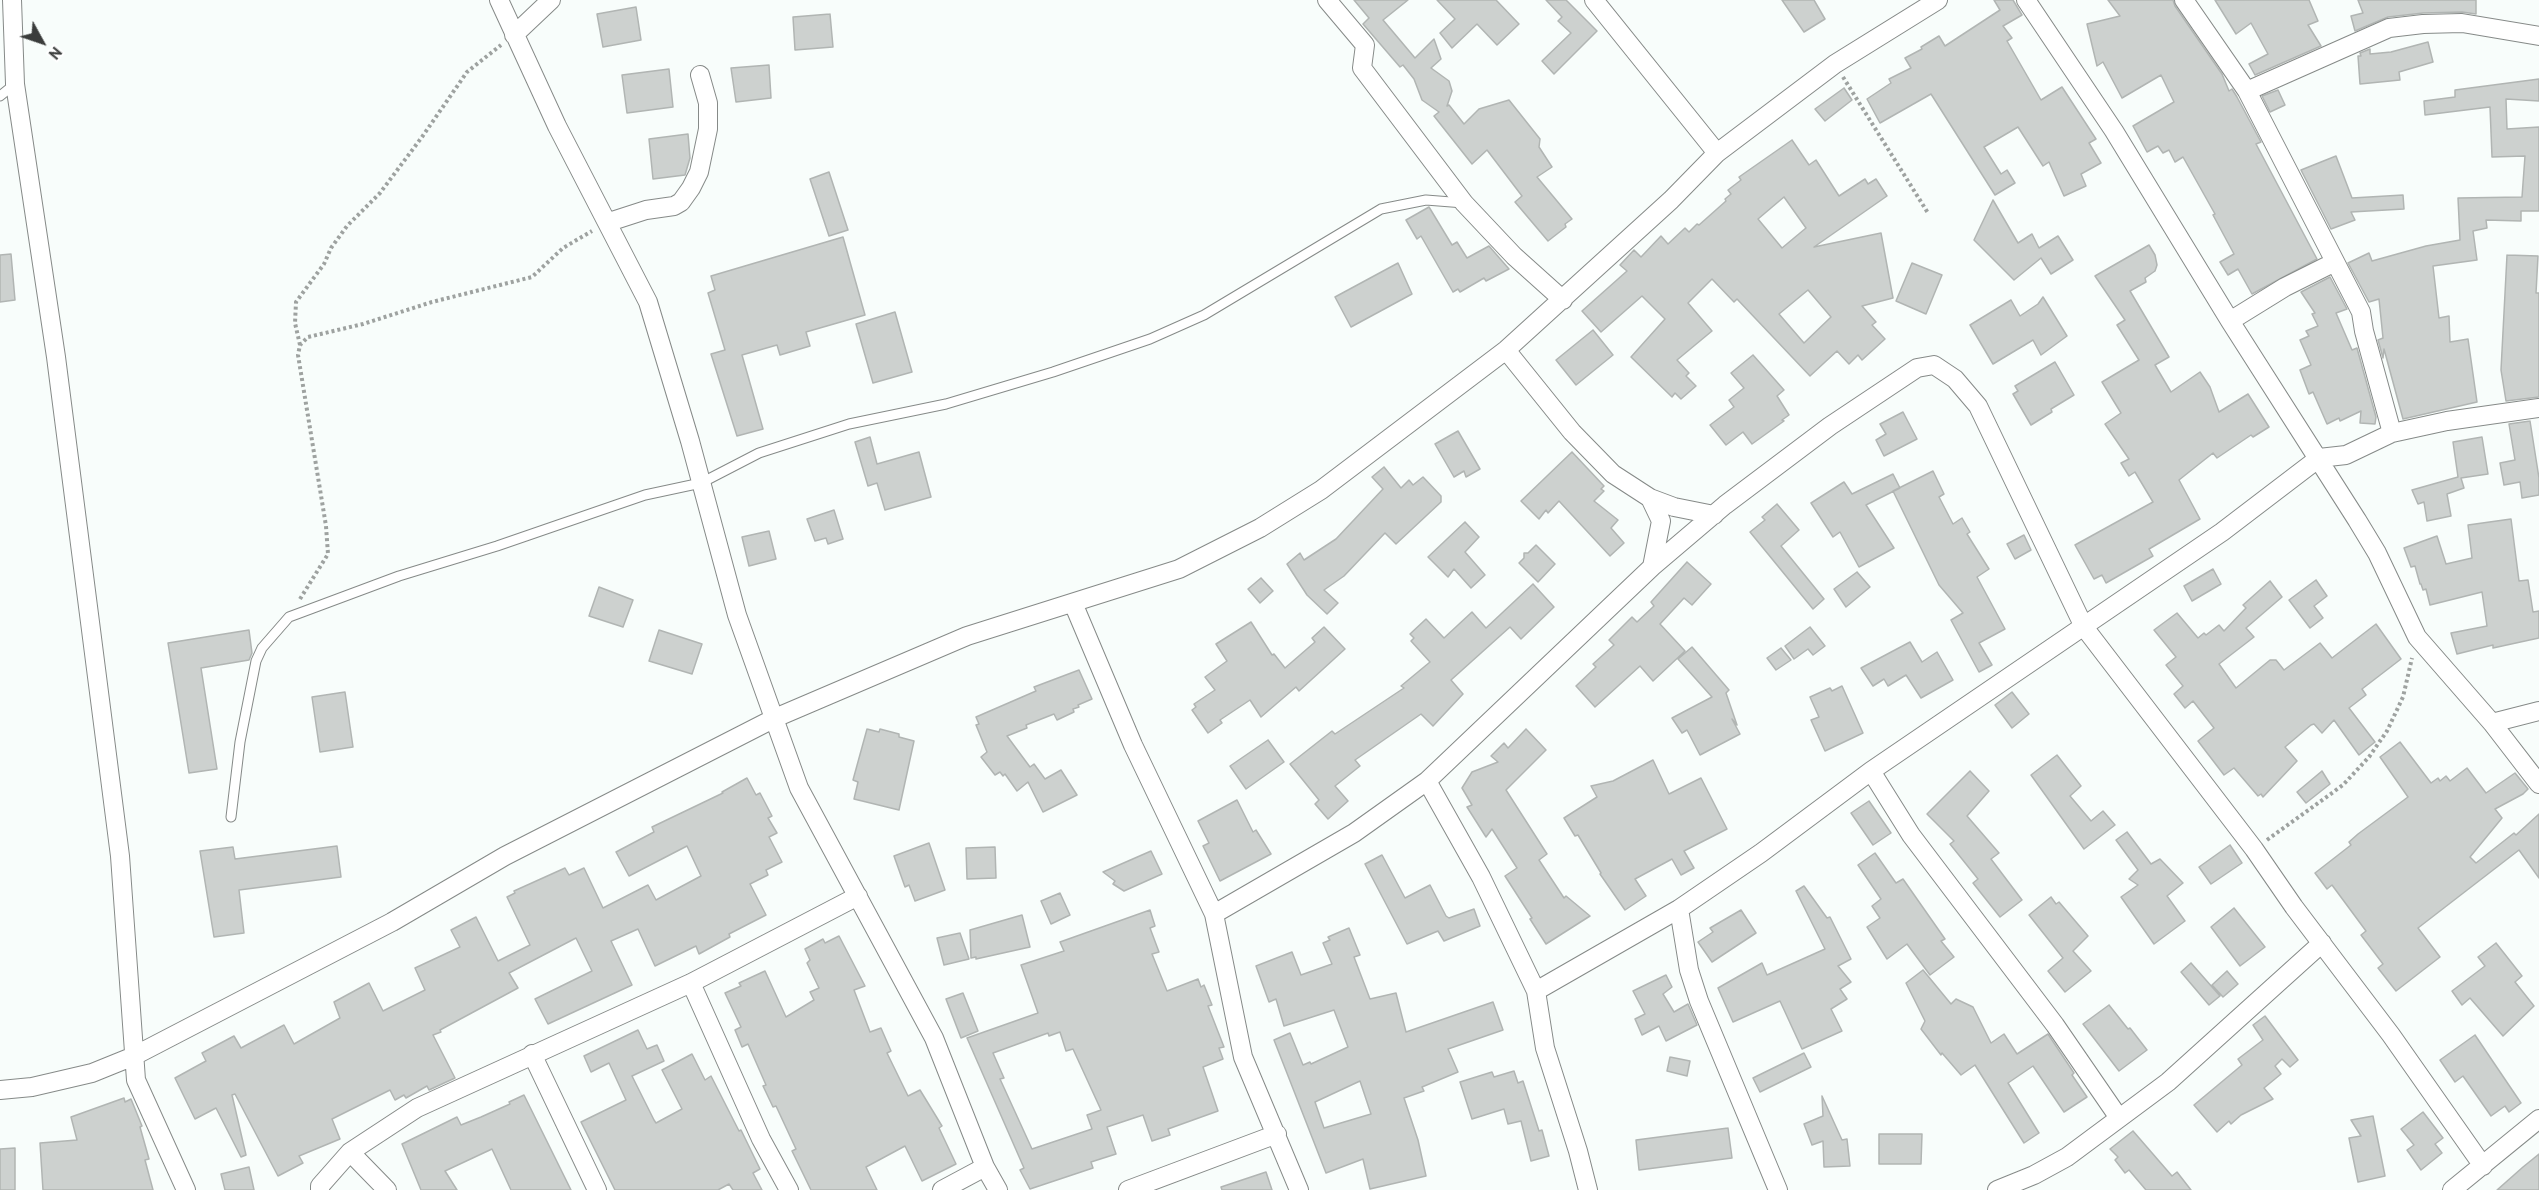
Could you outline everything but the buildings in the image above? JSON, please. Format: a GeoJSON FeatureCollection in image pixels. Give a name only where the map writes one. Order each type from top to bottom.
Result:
{"type":"FeatureCollection","features":[{"type":"Feature","properties":{"kind":"street"},"geometry":{"type":"LineString","coordinates":[[12,0],[15,84],[56,357],[120,856],[136,1080],[186,1190]]}},
{"type":"Feature","properties":{"kind":"street"},"geometry":{"type":"LineString","coordinates":[[499,0],[557,126],[609,222],[648,302],[737,615],[799,788],[934,1038],[985,1167],[998,1190]]}},
{"type":"Feature","properties":{"kind":"street"},"geometry":{"type":"LineString","coordinates":[[514,35],[551,0]]}},
{"type":"Feature","properties":{"kind":"street"},"geometry":{"type":"LineString","coordinates":[[1327,0],[1365,45],[1362,68],[1373,79],[1464,203],[1514,256],[1563,300]]}},
{"type":"Feature","properties":{"kind":"street"},"geometry":{"type":"LineString","coordinates":[[1594,0],[1717,153]]}},
{"type":"Feature","properties":{"kind":"street"},"geometry":{"type":"LineString","coordinates":[[0,1090],[32,1087],[92,1073],[134,1056],[392,922],[505,856],[775,718],[966,636],[1179,568],[1260,528],[1321,490],[1506,350],[1671,200],[1717,153],[1835,64],[1938,0]]}},
{"type":"Feature","properties":{"kind":"street"},"geometry":{"type":"LineString","coordinates":[[2026,0],[2114,131],[2230,321],[2319,458],[2377,553],[2417,637],[2492,723],[2539,784]]}},
{"type":"Feature","properties":{"kind":"street"},"geometry":{"type":"LineString","coordinates":[[2184,0],[2247,91],[2361,312],[2364,331],[2392,433]]}},
{"type":"Feature","properties":{"kind":"street"},"geometry":{"type":"LineString","coordinates":[[2247,91],[2390,28],[2462,23],[2539,36]]}},
{"type":"Feature","properties":{"kind":"street"},"geometry":{"type":"LineString","coordinates":[[609,222],[646,210],[674,206],[681,202],[691,188],[699,172],[708,129],[708,103],[700,75]]}},
{"type":"Feature","properties":{"kind":"street"},"geometry":{"type":"LineString","coordinates":[[2230,321],[2285,287],[2335,262]]}},
{"type":"Feature","properties":{"kind":"street"},"geometry":{"type":"LineString","coordinates":[[1506,350],[1572,432],[1613,474],[1650,498],[1674,507],[1714,515]]}},
{"type":"Feature","properties":{"kind":"street"},"geometry":{"type":"LineString","coordinates":[[1214,914],[1354,833],[1427,781],[1652,567],[1714,515],[1830,426],[1917,368],[1934,365],[1955,379],[1978,406],[2084,627],[2254,849],[2391,1035],[2483,1166]]}},
{"type":"Feature","properties":{"kind":"street"},"geometry":{"type":"LineString","coordinates":[[1536,992],[1679,909],[1871,771],[2222,532],[2319,458],[2346,454],[2392,433],[2447,421],[2539,408]]}},
{"type":"Feature","properties":{"kind":"street"},"geometry":{"type":"LineString","coordinates":[[1650,498],[1661,521],[1652,567]]}},
{"type":"Feature","properties":{"kind":"street"},"geometry":{"type":"LineString","coordinates":[[1073,603],[1133,745],[1214,914],[1244,1057],[1299,1190]]}},
{"type":"Feature","properties":{"kind":"street"},"geometry":{"type":"LineString","coordinates":[[2492,723],[2539,711]]}},
{"type":"Feature","properties":{"kind":"street"},"geometry":{"type":"LineString","coordinates":[[1871,771],[1911,835],[2055,1025],[2120,1118]]}},
{"type":"Feature","properties":{"kind":"street"},"geometry":{"type":"LineString","coordinates":[[1427,781],[1480,877],[1536,992],[1545,1048],[1588,1190]]}},
{"type":"Feature","properties":{"kind":"street"},"geometry":{"type":"LineString","coordinates":[[320,1190],[320,1186],[350,1152],[417,1108],[691,983],[858,896]]}},
{"type":"Feature","properties":{"kind":"street"},"geometry":{"type":"LineString","coordinates":[[1679,909],[1689,970],[1699,1001],[1778,1190]]}},
{"type":"Feature","properties":{"kind":"street"},"geometry":{"type":"LineString","coordinates":[[1997,1190],[2034,1175],[2067,1157],[2168,1082],[2322,943]]}},
{"type":"Feature","properties":{"kind":"street"},"geometry":{"type":"LineString","coordinates":[[691,983],[761,1139],[789,1190]]}},
{"type":"Feature","properties":{"kind":"street"},"geometry":{"type":"LineString","coordinates":[[532,1054],[597,1190]]}},
{"type":"Feature","properties":{"kind":"street"},"geometry":{"type":"LineString","coordinates":[[2452,1190],[2539,1119]]}},
{"type":"Feature","properties":{"kind":"street"},"geometry":{"type":"LineString","coordinates":[[1128,1190],[1277,1134]]}},
{"type":"Feature","properties":{"kind":"street"},"geometry":{"type":"LineString","coordinates":[[350,1152],[387,1190]]}},
{"type":"Feature","properties":{"kind":"street"},"geometry":{"type":"LineString","coordinates":[[942,1190],[985,1167]]}},
{"type":"Feature","properties":{"kind":"lane"},"geometry":{"type":"LineString","coordinates":[[0,96],[15,84]]}},
{"type":"Feature","properties":{"kind":"lane"},"geometry":{"type":"LineString","coordinates":[[231,817],[240,742],[256,661],[262,648],[288,617],[399,576],[507,543],[645,495],[701,483],[759,453],[849,424],[945,404],[1053,372],[1150,339],[1204,315],[1381,209],[1425,200],[1464,203]]}},
{"type":"Feature","properties":{"kind":"path"},"geometry":{"type":"LineString","coordinates":[[288,617],[328,554],[326,526],[298,355],[300,345],[295,323],[296,302],[324,264],[331,248],[347,226],[380,193],[468,72],[514,35]]}},
{"type":"Feature","properties":{"kind":"path"},"geometry":{"type":"LineString","coordinates":[[1835,64],[1928,213]]}},
{"type":"Feature","properties":{"kind":"path"},"geometry":{"type":"LineString","coordinates":[[300,345],[308,337],[532,277],[563,248],[609,222]]}},
{"type":"Feature","properties":{"kind":"path"},"geometry":{"type":"LineString","coordinates":[[2254,849],[2309,812],[2343,785],[2369,757],[2387,730],[2403,697],[2417,637]]}}]}
